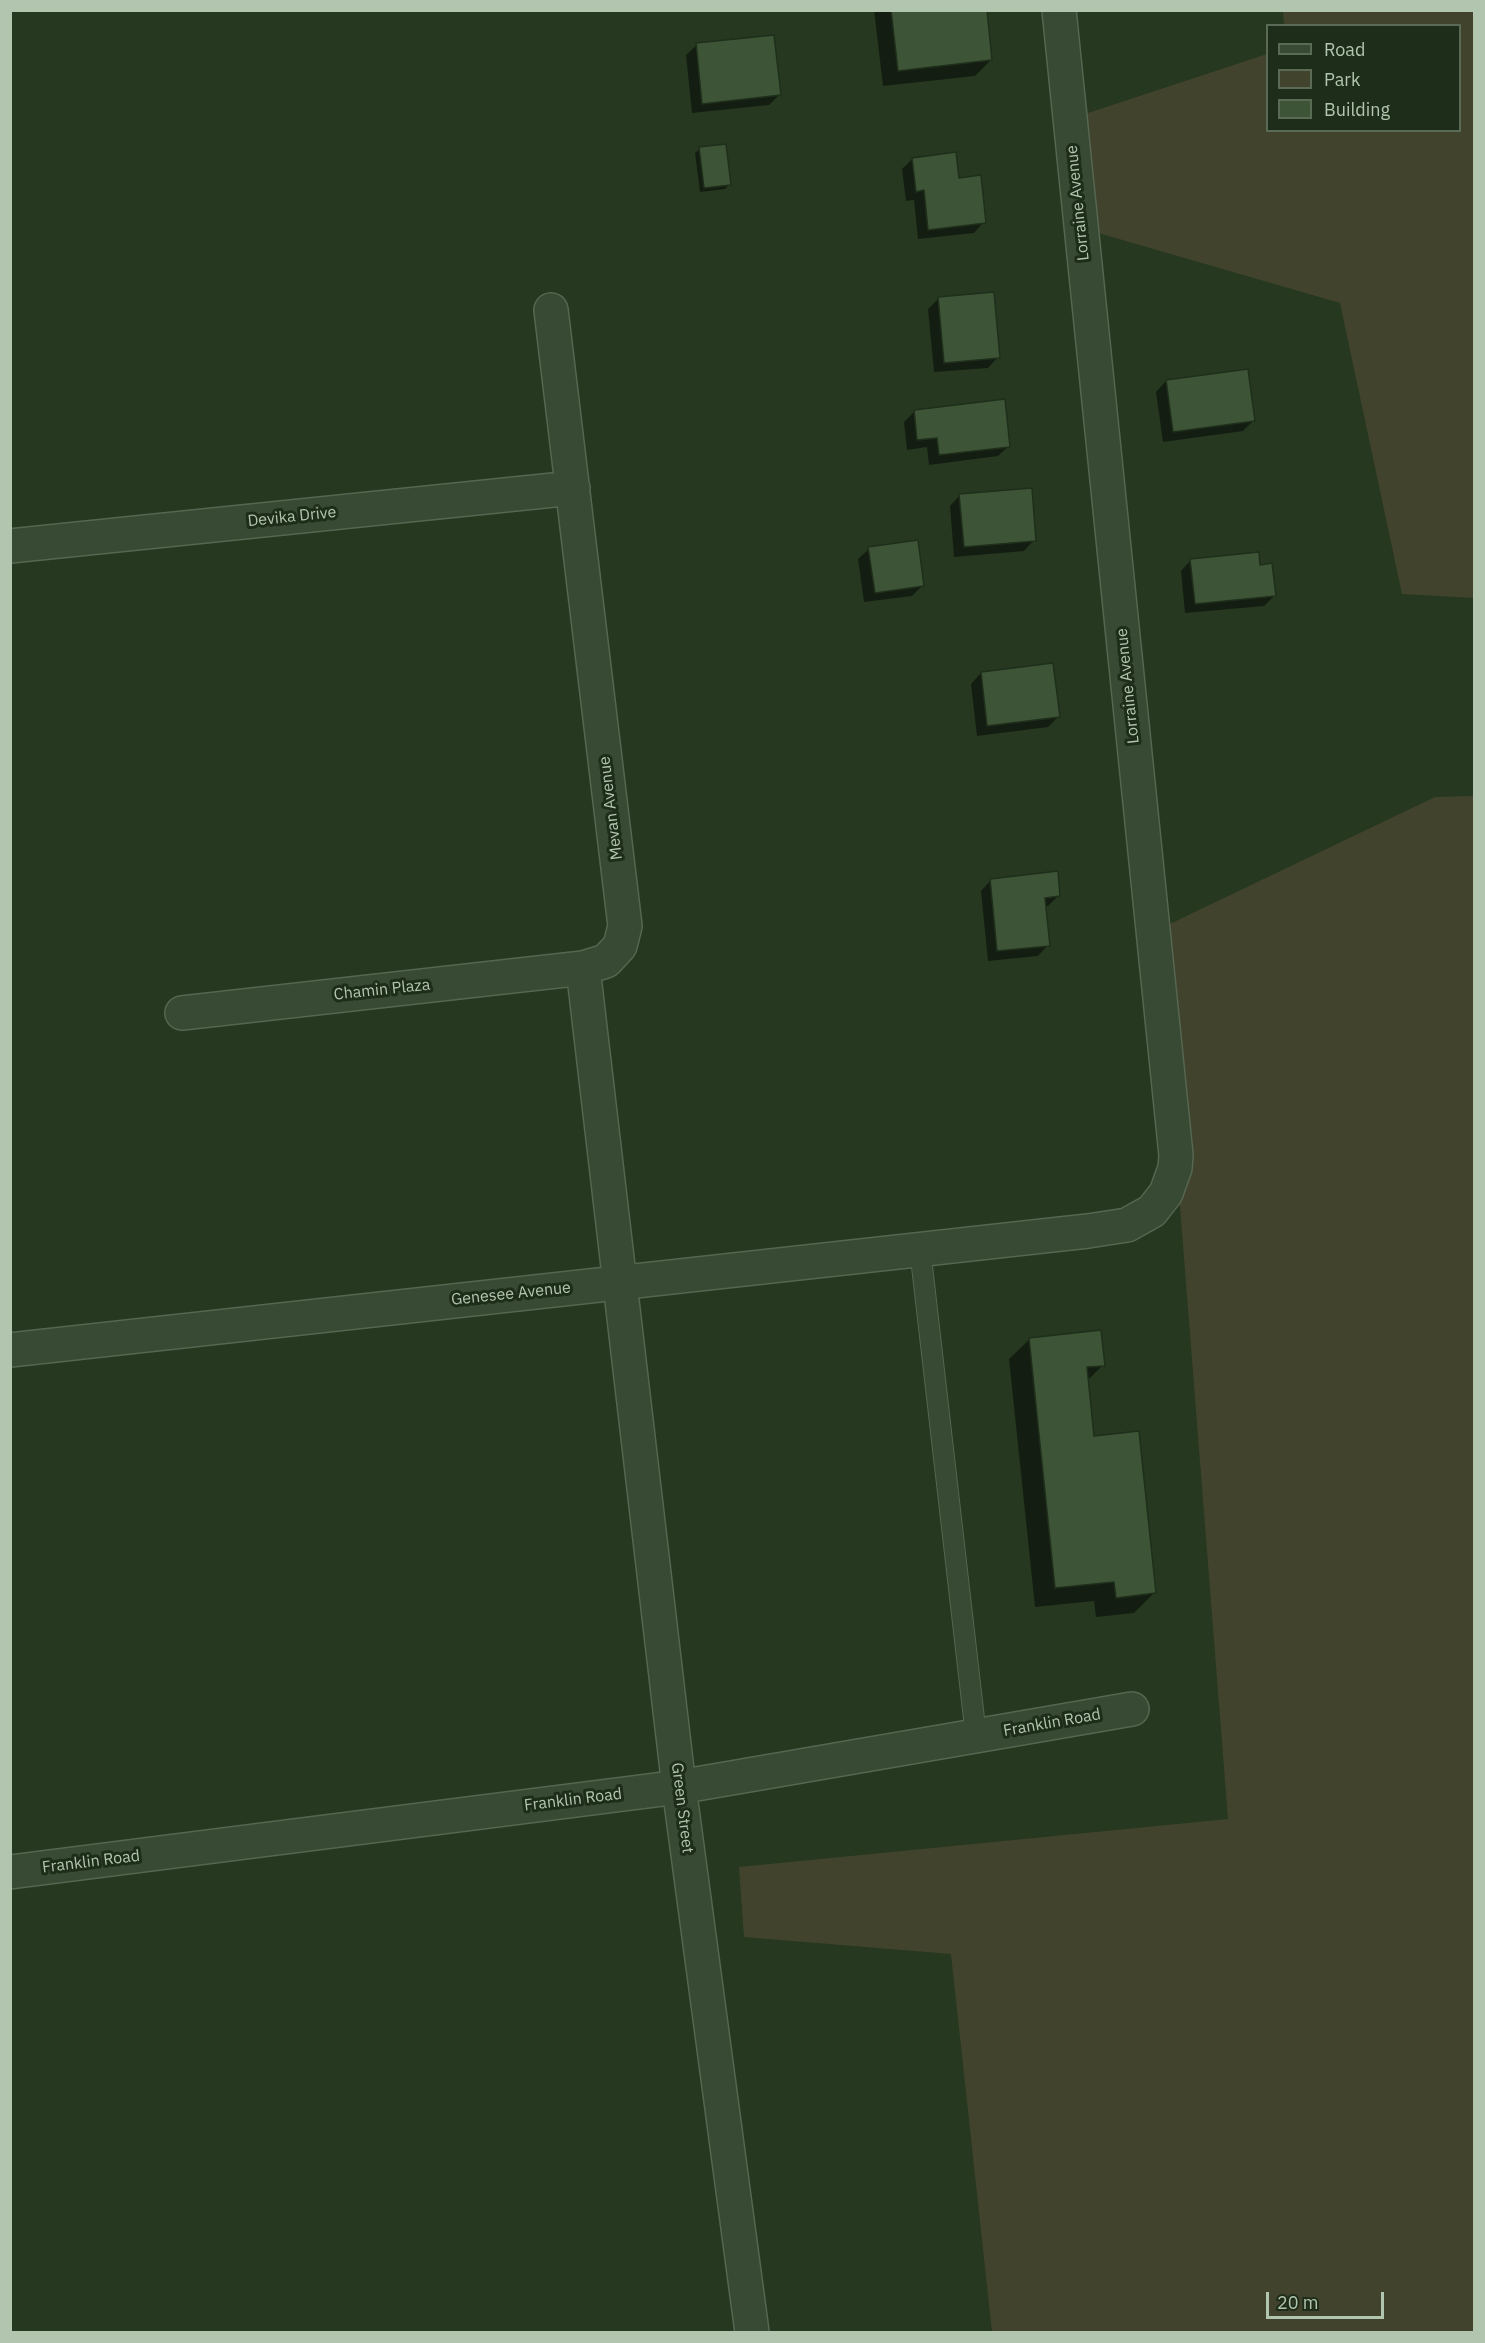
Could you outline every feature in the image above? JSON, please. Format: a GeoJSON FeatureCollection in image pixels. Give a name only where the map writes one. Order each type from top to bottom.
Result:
{"type":"FeatureCollection","features":[{"type":"Feature","properties":{"kind":"street","name":"Lorraine Avenue"},"geometry":{"type":"LineString","coordinates":[[1011,1239],[1127,1225],[1152,1211],[1166,1193],[1175,1168],[1176,1155],[1059,10]]}},
{"type":"Feature","properties":{"kind":"street","name":"Mevan Avenue"},"geometry":{"type":"LineString","coordinates":[[551,310],[625,926],[620,946],[606,961],[583,968]]}},
{"type":"Feature","properties":{"kind":"street","name":"Devika Drive"},"geometry":{"type":"LineString","coordinates":[[10,546],[573,488]]}},
{"type":"Feature","properties":{"kind":"street","name":"Chamin Plaza"},"geometry":{"type":"LineString","coordinates":[[182,1013],[583,968]]}},
{"type":"Feature","properties":{"kind":"street"},"geometry":{"type":"LineString","coordinates":[[583,968],[620,1282]]}},
{"type":"Feature","properties":{"kind":"street","name":"Genesee Avenue"},"geometry":{"type":"LineString","coordinates":[[10,1350],[1011,1239]]}},
{"type":"Feature","properties":{"kind":"street","name":"Green Street"},"geometry":{"type":"LineString","coordinates":[[620,1282],[679,1787],[752,2332]]}},
{"type":"Feature","properties":{"kind":"street","name":"Franklin Road"},"geometry":{"type":"LineString","coordinates":[[10,1872],[679,1787],[1132,1709]]}},
{"type":"Feature","properties":{"kind":"lane"},"geometry":{"type":"LineString","coordinates":[[920,1249],[976,1736]]}},
{"type":"Feature","properties":{"kind":"green space"},"geometry":{"type":"Polygon","coordinates":[[[1283,11],[1474,11],[1474,598],[1402,594],[1340,303],[1081,228],[1070,119],[1266,54],[1266,132],[1461,132],[1461,24],[1284,24],[1283,11]]]}},
{"type":"Feature","properties":{"kind":"green space"},"geometry":{"type":"Polygon","coordinates":[[[1474,796],[1474,2332],[992,2332],[951,1954],[744,1937],[739,1867],[1228,1819],[1176,1155],[1153,932],[1435,797],[1474,796]]]}},
{"type":"Feature","properties":{"kind":"building"},"geometry":{"type":"Polygon","coordinates":[[[891,10],[987,10],[992,60],[898,71],[891,10]]]}},
{"type":"Feature","properties":{"kind":"building"},"geometry":{"type":"Polygon","coordinates":[[[774,35],[781,95],[702,104],[696,43],[774,35]]]}},
{"type":"Feature","properties":{"kind":"building"},"geometry":{"type":"Polygon","coordinates":[[[726,144],[731,185],[704,188],[699,147],[726,144]]]}},
{"type":"Feature","properties":{"kind":"building"},"geometry":{"type":"Polygon","coordinates":[[[956,152],[959,178],[981,175],[986,223],[928,230],[924,190],[916,192],[912,158],[956,152]]]}},
{"type":"Feature","properties":{"kind":"building"},"geometry":{"type":"Polygon","coordinates":[[[994,292],[1000,358],[944,363],[938,297],[994,292]]]}},
{"type":"Feature","properties":{"kind":"building"},"geometry":{"type":"Polygon","coordinates":[[[1248,369],[1255,421],[1173,432],[1166,380],[1248,369]]]}},
{"type":"Feature","properties":{"kind":"building"},"geometry":{"type":"Polygon","coordinates":[[[1005,399],[1010,447],[939,455],[937,438],[917,440],[914,410],[1005,399]]]}},
{"type":"Feature","properties":{"kind":"building"},"geometry":{"type":"Polygon","coordinates":[[[1032,488],[1036,541],[964,547],[959,494],[1032,488]]]}},
{"type":"Feature","properties":{"kind":"building"},"geometry":{"type":"Polygon","coordinates":[[[918,540],[924,586],[875,593],[868,547],[918,540]]]}},
{"type":"Feature","properties":{"kind":"building"},"geometry":{"type":"Polygon","coordinates":[[[1259,552],[1260,565],[1272,563],[1276,596],[1195,604],[1190,559],[1259,552]]]}},
{"type":"Feature","properties":{"kind":"building"},"geometry":{"type":"Polygon","coordinates":[[[1053,663],[1060,717],[987,726],[981,672],[1053,663]]]}},
{"type":"Feature","properties":{"kind":"building"},"geometry":{"type":"Polygon","coordinates":[[[1058,871],[1060,896],[1045,898],[1050,946],[997,951],[990,879],[1058,871]]]}},
{"type":"Feature","properties":{"kind":"building"},"geometry":{"type":"Polygon","coordinates":[[[1101,1330],[1105,1366],[1087,1367],[1094,1436],[1139,1431],[1156,1593],[1116,1598],[1114,1582],[1055,1588],[1029,1338],[1101,1330]]]}}]}
